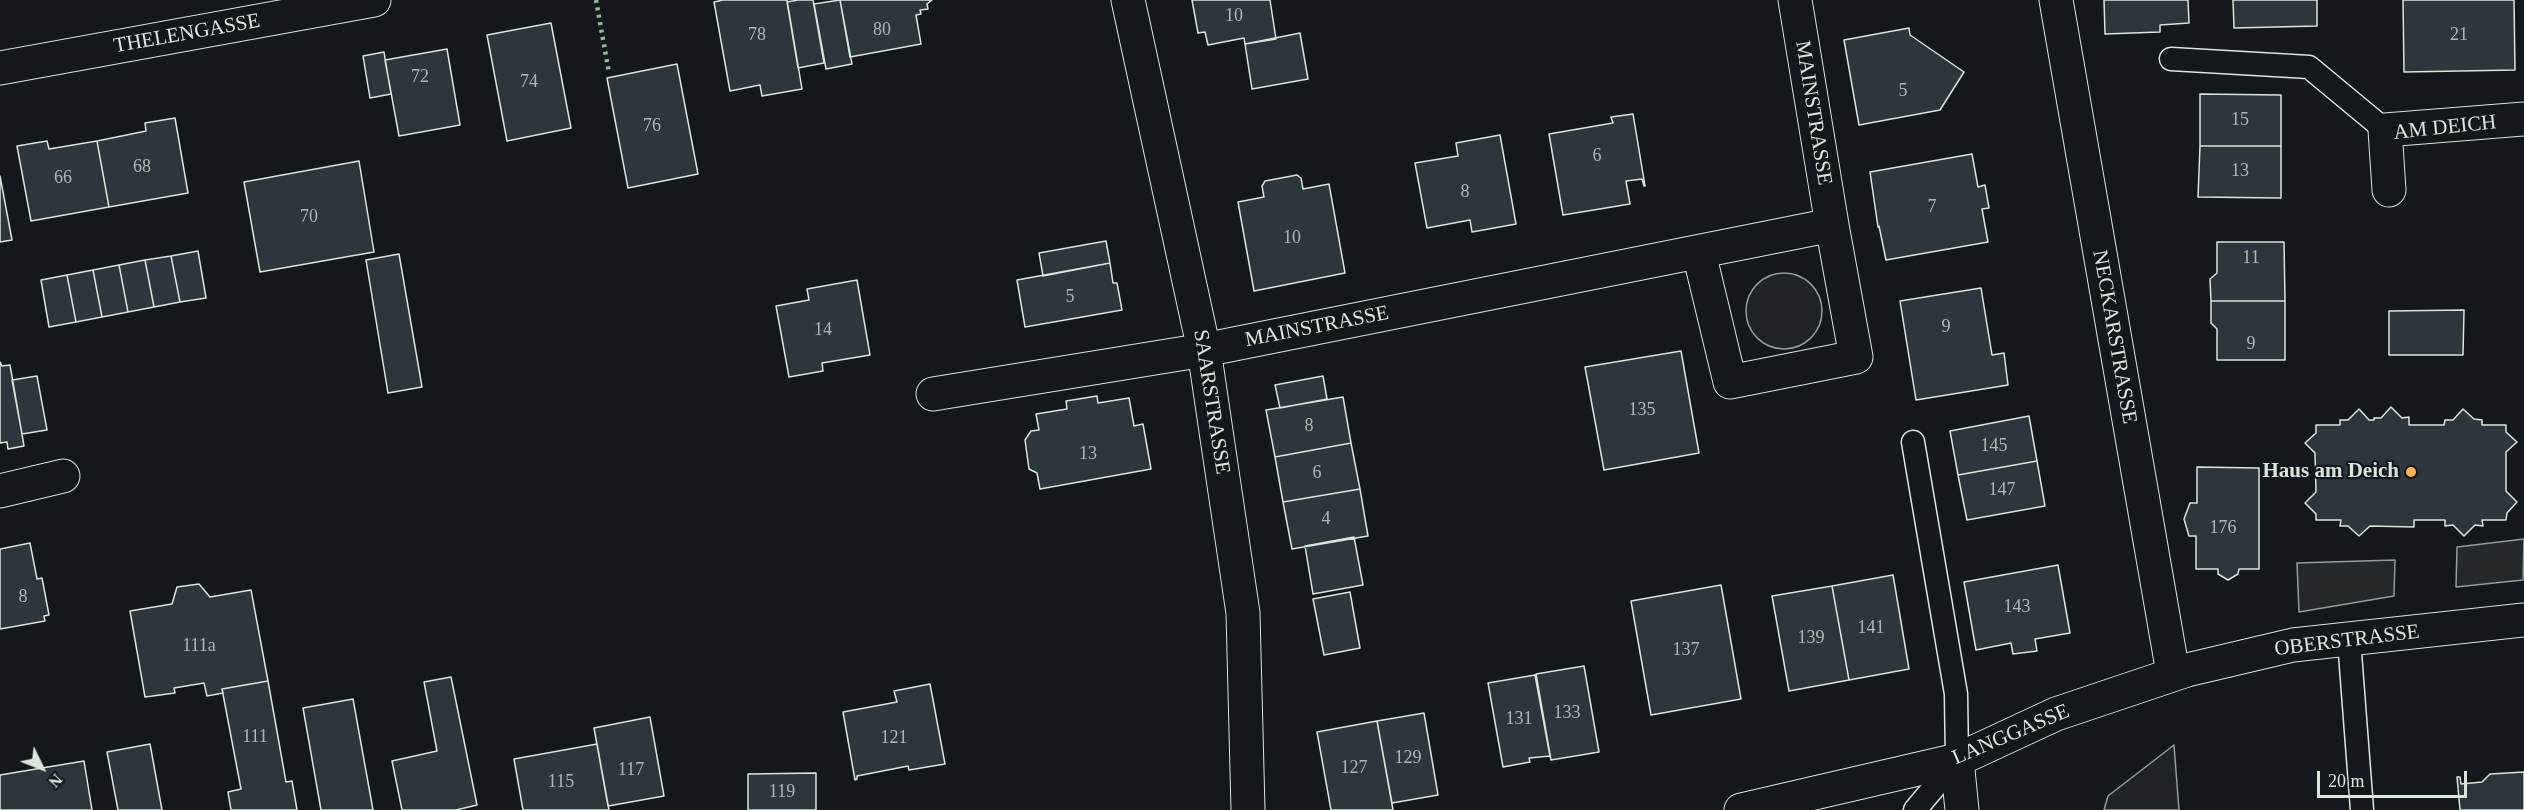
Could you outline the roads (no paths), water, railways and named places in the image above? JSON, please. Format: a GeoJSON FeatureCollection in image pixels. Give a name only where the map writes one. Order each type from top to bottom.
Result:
{"type":"FeatureCollection","features":[{"type":"Feature","properties":{"kind":"street","name":"THELENGASSE"},"geometry":{"type":"LineString","coordinates":[[0,68],[374,0]]}},
{"type":"Feature","properties":{"kind":"street","name":"SAARSTRASSE"},"geometry":{"type":"LineString","coordinates":[[1128,0],[1204,350],[1244,613],[1248,810]]}},
{"type":"Feature","properties":{"kind":"street","name":"MAINSTRASSE"},"geometry":{"type":"LineString","coordinates":[[1699,253],[1730,382],[1856,357],[1795,0]]}},
{"type":"Feature","properties":{"kind":"street","name":"NECKARSTRASSE"},"geometry":{"type":"LineString","coordinates":[[2056,0],[2173,673]]}},
{"type":"Feature","properties":{"kind":"street","name":"AM DEICH"},"geometry":{"type":"LineString","coordinates":[[2390,190],[2385,130],[2524,119]]}},
{"type":"Feature","properties":{"kind":"street","name":"MAINSTRASSE"},"geometry":{"type":"LineString","coordinates":[[933,394],[1204,350],[1832,225]]}},
{"type":"Feature","properties":{"kind":"street"},"geometry":{"type":"LineString","coordinates":[[0,491],[63,476]]}},
{"type":"Feature","properties":{"kind":"street","name":"OBERSTRASSE"},"geometry":{"type":"LineString","coordinates":[[2173,673],[2293,645],[2524,620]]}},
{"type":"Feature","properties":{"kind":"street","name":"LANGGASSE"},"geometry":{"type":"LineString","coordinates":[[1742,810],[1957,760],[2056,714],[2173,673]]}},
{"type":"Feature","properties":{"kind":"street"},"geometry":{"type":"LineString","coordinates":[[1957,760],[1962,810]]}},
{"type":"Feature","properties":{"kind":"lane"},"geometry":{"type":"LineString","coordinates":[[2171,59],[2310,67],[2385,130]]}},
{"type":"Feature","properties":{"kind":"lane"},"geometry":{"type":"LineString","coordinates":[[1913,442],[1956,694],[1957,760],[1915,810]]}},
{"type":"Feature","properties":{"kind":"lane"},"geometry":{"type":"LineString","coordinates":[[2349,640],[2362,810]]}},
{"type":"Feature","properties":{"kind":"place","name":"Haus am Deich"},"geometry":{"type":"Point","coordinates":[2411,472]}}]}
